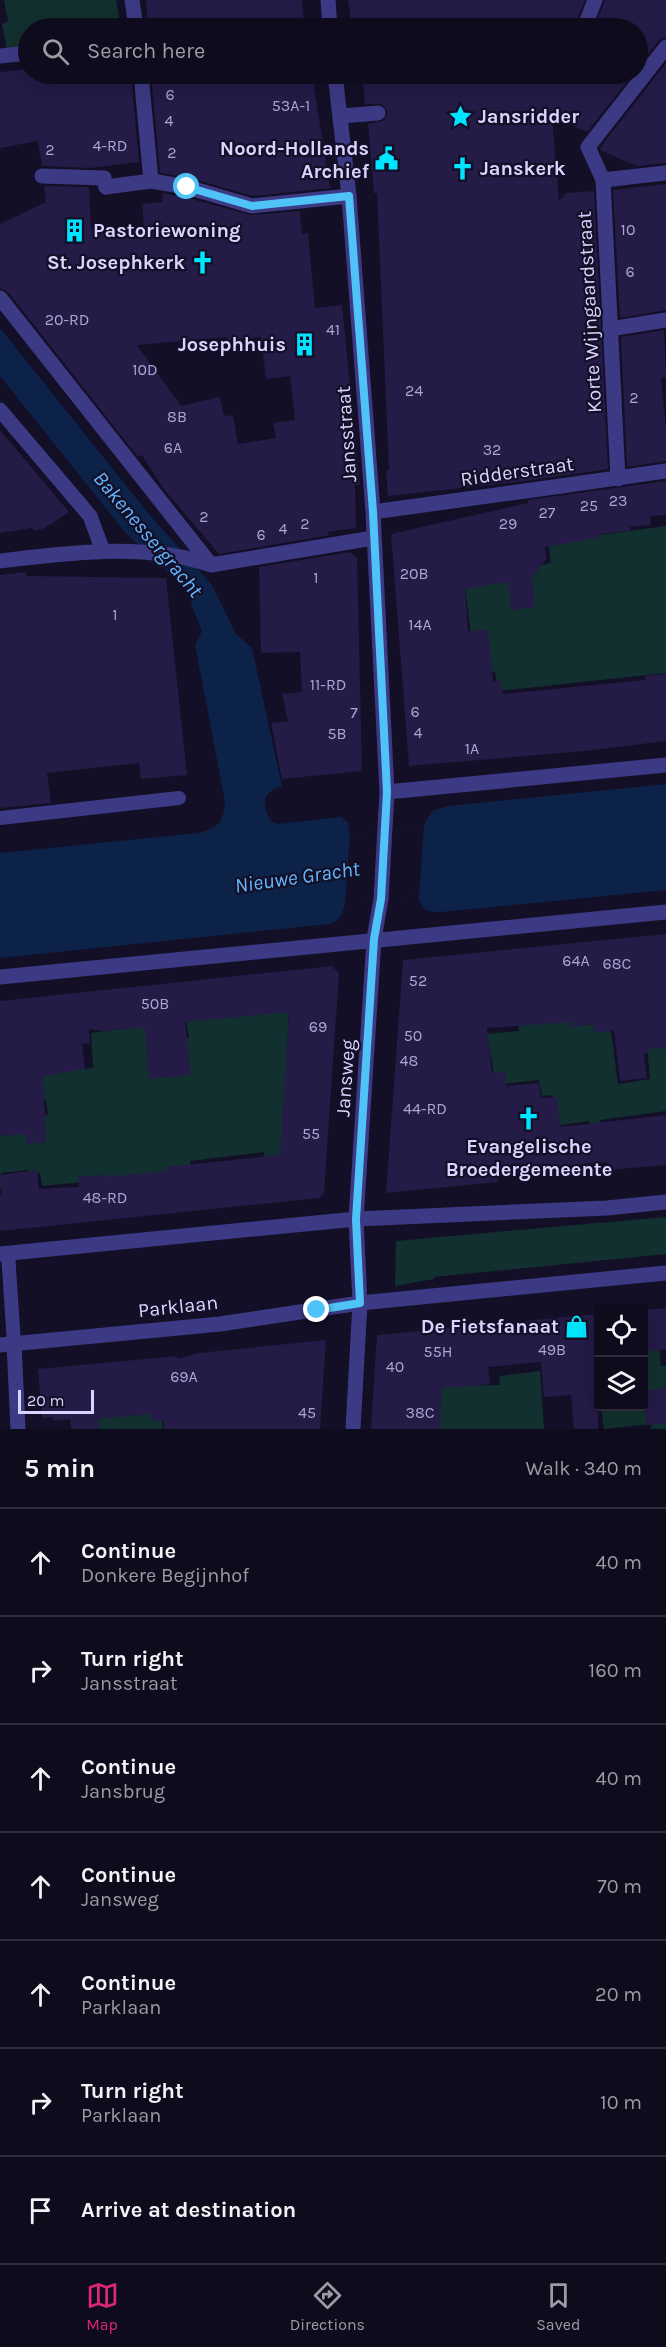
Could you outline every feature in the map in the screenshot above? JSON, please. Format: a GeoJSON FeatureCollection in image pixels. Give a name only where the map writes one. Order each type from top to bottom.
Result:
{"type":"FeatureCollection","features":[{"type":"Feature","properties":{"kind":"street"},"geometry":{"type":"LineString","coordinates":[[132,0],[135,18]]}},
{"type":"Feature","properties":{"kind":"street"},"geometry":{"type":"LineString","coordinates":[[328,0],[329,18]]}},
{"type":"Feature","properties":{"kind":"street"},"geometry":{"type":"LineString","coordinates":[[588,18],[595,0]]}},
{"type":"Feature","properties":{"kind":"street"},"geometry":{"type":"LineString","coordinates":[[648,67],[666,47]]}},
{"type":"Feature","properties":{"kind":"street"},"geometry":{"type":"LineString","coordinates":[[0,56],[18,54]]}},
{"type":"Feature","properties":{"kind":"street"},"geometry":{"type":"LineString","coordinates":[[142,84],[151,181]]}},
{"type":"Feature","properties":{"kind":"street","name":"Jansstraat"},"geometry":{"type":"LineString","coordinates":[[336,84],[349,196],[373,512],[387,792],[381,899]]}},
{"type":"Feature","properties":{"kind":"street","name":"Korte Wijngaardstraat"},"geometry":{"type":"LineString","coordinates":[[618,479],[603,180],[588,147],[634,84]]}},
{"type":"Feature","properties":{"kind":"street"},"geometry":{"type":"LineString","coordinates":[[341,116],[378,113]]}},
{"type":"Feature","properties":{"kind":"street"},"geometry":{"type":"LineString","coordinates":[[603,180],[666,173]]}},
{"type":"Feature","properties":{"kind":"street"},"geometry":{"type":"LineString","coordinates":[[42,176],[104,178],[106,187],[151,181],[187,187],[252,206],[349,196]]}},
{"type":"Feature","properties":{"kind":"street"},"geometry":{"type":"LineString","coordinates":[[0,298],[211,565]]}},
{"type":"Feature","properties":{"kind":"street"},"geometry":{"type":"LineString","coordinates":[[610,329],[666,320]]}},
{"type":"Feature","properties":{"kind":"street"},"geometry":{"type":"LineString","coordinates":[[0,410],[90,516],[103,551]]}},
{"type":"Feature","properties":{"kind":"street","name":"Ridderstraat"},"geometry":{"type":"LineString","coordinates":[[373,512],[666,471]]}},
{"type":"Feature","properties":{"kind":"street"},"geometry":{"type":"LineString","coordinates":[[0,561],[103,551],[186,556],[211,565],[373,538]]}},
{"type":"Feature","properties":{"kind":"street"},"geometry":{"type":"LineString","coordinates":[[387,792],[666,765]]}},
{"type":"Feature","properties":{"kind":"street","name":"Jansweg"},"geometry":{"type":"LineString","coordinates":[[356,1219],[374,939],[381,899]]}},
{"type":"Feature","properties":{"kind":"street"},"geometry":{"type":"LineString","coordinates":[[0,977],[666,912]]}},
{"type":"Feature","properties":{"kind":"street"},"geometry":{"type":"LineString","coordinates":[[4,1254],[356,1219],[607,1208],[666,1202]]}},
{"type":"Feature","properties":{"kind":"street"},"geometry":{"type":"LineString","coordinates":[[353,1429],[360,1303],[356,1219]]}},
{"type":"Feature","properties":{"kind":"street","name":"Parklaan"},"geometry":{"type":"LineString","coordinates":[[7,1344],[220,1324],[360,1303],[666,1273]]}},
{"type":"Feature","properties":{"kind":"street"},"geometry":{"type":"LineString","coordinates":[[7,1344],[18,1429]]}},
{"type":"Feature","properties":{"kind":"lane"},"geometry":{"type":"LineString","coordinates":[[0,818],[179,798]]}},
{"type":"Feature","properties":{"kind":"lane"},"geometry":{"type":"LineString","coordinates":[[4,1254],[7,1344]]}},
{"type":"Feature","properties":{"kind":"green space"},"geometry":{"type":"Polygon","coordinates":[[[4,0],[116,0],[119,18],[18,18],[18,48],[7,49],[2,24],[8,21],[4,0]]]}},
{"type":"Feature","properties":{"kind":"green space"},"geometry":{"type":"Polygon","coordinates":[[[666,526],[666,673],[499,691],[495,672],[476,675],[464,579],[551,563],[548,542],[666,526]]]}},
{"type":"Feature","properties":{"kind":"green space"},"geometry":{"type":"Polygon","coordinates":[[[289,1004],[283,1159],[265,1161],[264,1152],[190,1161],[192,1179],[134,1177],[42,1186],[40,1173],[30,1175],[28,1170],[1,1173],[3,1187],[0,1188],[0,1134],[24,1119],[48,1115],[46,1100],[21,1103],[26,1075],[93,1068],[91,1033],[145,1026],[166,1041],[189,1038],[186,1020],[289,1004]]]}},
{"type":"Feature","properties":{"kind":"green space"},"geometry":{"type":"Polygon","coordinates":[[[571,1004],[573,1026],[610,1023],[618,1084],[650,1079],[646,1036],[666,1048],[666,1111],[600,1120],[603,1136],[592,1138],[589,1121],[555,1126],[553,1095],[542,1096],[539,1080],[496,1085],[487,1034],[519,1031],[517,1010],[571,1004]]]}},
{"type":"Feature","properties":{"kind":"green space"},"geometry":{"type":"Polygon","coordinates":[[[666,1217],[666,1254],[434,1277],[434,1279],[395,1286],[396,1241],[666,1217]]]}},
{"type":"Feature","properties":{"kind":"green space"},"geometry":{"type":"Polygon","coordinates":[[[659,1345],[661,1366],[666,1366],[666,1429],[651,1429],[651,1424],[604,1429],[602,1411],[648,1411],[648,1346],[659,1345]]]}},
{"type":"Feature","properties":{"kind":"green space"},"geometry":{"type":"Polygon","coordinates":[[[540,1371],[544,1429],[426,1429],[433,1386],[500,1385],[499,1376],[540,1371]]]}},
{"type":"Feature","properties":{"kind":"green space"},"geometry":{"type":"Polygon","coordinates":[[[160,1406],[163,1429],[94,1429],[92,1414],[160,1406]]]}},
{"type":"Feature","properties":{"kind":"water"},"geometry":{"type":"Polygon","coordinates":[[[0,328],[148,513],[212,585],[236,634],[252,648],[282,786],[269,793],[265,800],[272,822],[279,824],[341,817],[348,823],[350,834],[424,825],[432,811],[448,806],[666,784],[666,890],[441,912],[425,909],[418,895],[345,902],[341,916],[329,924],[0,958],[0,853],[198,833],[218,824],[223,815],[225,802],[195,645],[202,631],[191,604],[192,599],[188,591],[125,532],[0,376],[0,328]]]}},
{"type":"Feature","properties":{"kind":"pier"},"geometry":{"type":"Polygon","coordinates":[[[424,825],[419,895],[345,902],[350,834],[424,825]]]}},
{"type":"Feature","properties":{"kind":"building"},"geometry":{"type":"Polygon","coordinates":[[[146,0],[302,0],[304,18],[147,18],[146,0]]]}},
{"type":"Feature","properties":{"kind":"building"},"geometry":{"type":"Polygon","coordinates":[[[348,0],[585,0],[578,18],[351,18],[348,0]]]}},
{"type":"Feature","properties":{"kind":"building"},"geometry":{"type":"Polygon","coordinates":[[[605,0],[666,0],[666,37],[658,41],[648,54],[648,18],[598,18],[605,0]]]}},
{"type":"Feature","properties":{"kind":"building"},"geometry":{"type":"Polygon","coordinates":[[[666,63],[666,163],[637,166],[600,150],[605,141],[666,63]]]}},
{"type":"Feature","properties":{"kind":"building"},"geometry":{"type":"Polygon","coordinates":[[[18,70],[18,84],[132,84],[139,162],[90,168],[42,166],[38,141],[0,148],[0,72],[18,70]]]}},
{"type":"Feature","properties":{"kind":"building"},"geometry":{"type":"Polygon","coordinates":[[[152,84],[314,84],[330,188],[253,196],[190,178],[160,173],[152,84]]]}},
{"type":"Feature","properties":{"kind":"building"},"geometry":{"type":"Polygon","coordinates":[[[363,84],[625,84],[587,132],[552,116],[559,201],[566,193],[594,191],[608,469],[525,481],[388,496],[386,471],[389,470],[377,193],[374,193],[368,124],[383,121],[388,113],[382,104],[365,104],[363,84]]]}},
{"type":"Feature","properties":{"kind":"building"},"geometry":{"type":"Polygon","coordinates":[[[666,184],[666,310],[620,318],[613,190],[666,184]]]}},
{"type":"Feature","properties":{"kind":"building"},"geometry":{"type":"Polygon","coordinates":[[[44,186],[89,187],[91,230],[144,226],[142,204],[163,202],[162,193],[250,215],[300,211],[302,234],[308,233],[315,308],[342,305],[360,485],[355,485],[356,528],[327,532],[330,535],[219,554],[163,488],[142,455],[138,457],[8,292],[0,288],[0,224],[46,202],[44,186]],[[228,337],[137,345],[181,406],[220,397],[224,416],[233,415],[238,444],[276,438],[273,423],[295,420],[290,376],[266,379],[261,337],[228,340],[228,337]]]}},
{"type":"Feature","properties":{"kind":"building"},"geometry":{"type":"Polygon","coordinates":[[[664,330],[666,377],[661,378],[666,429],[666,461],[627,467],[621,337],[664,330]]]}},
{"type":"Feature","properties":{"kind":"building"},"geometry":{"type":"Polygon","coordinates":[[[0,430],[69,512],[45,528],[0,533],[0,430]]]}},
{"type":"Feature","properties":{"kind":"building"},"geometry":{"type":"Polygon","coordinates":[[[666,481],[666,515],[650,516],[651,525],[630,527],[631,530],[545,547],[546,559],[532,579],[535,607],[511,610],[508,582],[465,589],[468,631],[488,630],[493,681],[500,680],[503,694],[645,680],[645,676],[666,674],[666,741],[585,751],[409,766],[391,534],[528,503],[528,500],[666,481]]]}},
{"type":"Feature","properties":{"kind":"building"},"geometry":{"type":"Polygon","coordinates":[[[350,552],[357,558],[362,771],[282,779],[271,723],[288,721],[282,694],[302,692],[300,652],[261,653],[259,567],[350,552]]]}},
{"type":"Feature","properties":{"kind":"building"},"geometry":{"type":"Polygon","coordinates":[[[26,572],[26,576],[166,578],[187,775],[141,779],[139,763],[47,773],[51,803],[0,808],[0,575],[26,572]]]}},
{"type":"Feature","properties":{"kind":"building"},"geometry":{"type":"Polygon","coordinates":[[[666,934],[666,1048],[648,1049],[649,1053],[644,1054],[647,1078],[620,1081],[614,1031],[594,1032],[593,1024],[572,1027],[572,1022],[487,1028],[492,1073],[505,1072],[506,1086],[539,1083],[541,1098],[557,1097],[560,1127],[666,1115],[666,1165],[608,1170],[607,1162],[554,1167],[554,1169],[498,1176],[498,1182],[386,1193],[403,960],[666,934]]]}},
{"type":"Feature","properties":{"kind":"building"},"geometry":{"type":"Polygon","coordinates":[[[332,966],[339,973],[324,1193],[319,1198],[0,1231],[0,1195],[2,1195],[0,1175],[37,1170],[39,1189],[79,1187],[78,1176],[105,1175],[105,1177],[168,1171],[167,1167],[280,1155],[289,1012],[185,1022],[191,1075],[149,1079],[145,1027],[103,1031],[89,1029],[90,1043],[82,1044],[85,1069],[43,1076],[46,1142],[27,1144],[26,1134],[0,1136],[0,1001],[332,966]]]}},
{"type":"Feature","properties":{"kind":"building"},"geometry":{"type":"Polygon","coordinates":[[[666,1308],[666,1350],[648,1351],[648,1310],[666,1308]]]}},
{"type":"Feature","properties":{"kind":"building"},"geometry":{"type":"Polygon","coordinates":[[[594,1315],[594,1411],[598,1411],[598,1429],[574,1429],[571,1395],[544,1397],[541,1362],[488,1367],[490,1384],[442,1388],[439,1429],[371,1429],[377,1335],[594,1315]]]}},
{"type":"Feature","properties":{"kind":"building"},"geometry":{"type":"Polygon","coordinates":[[[326,1340],[320,1429],[164,1429],[163,1420],[152,1421],[151,1414],[98,1419],[99,1429],[71,1429],[70,1419],[53,1421],[52,1417],[42,1418],[38,1369],[177,1356],[177,1359],[199,1353],[326,1340]]]}},
{"type":"Feature","properties":{"kind":"building"},"geometry":{"type":"Polygon","coordinates":[[[666,1388],[666,1423],[647,1425],[648,1390],[666,1388]]]}},
{"type":"Feature","properties":{"kind":"place","name":"Jansridder"},"geometry":{"type":"Point","coordinates":[460,116]}},
{"type":"Feature","properties":{"kind":"place","name":"Noord-Hollands Archief"},"geometry":{"type":"Point","coordinates":[387,159]}},
{"type":"Feature","properties":{"kind":"place","name":"Janskerk"},"geometry":{"type":"Point","coordinates":[462,168]}},
{"type":"Feature","properties":{"kind":"place","name":"Pastoriewoning"},"geometry":{"type":"Point","coordinates":[75,230]}},
{"type":"Feature","properties":{"kind":"place","name":"St. Josephkerk"},"geometry":{"type":"Point","coordinates":[203,262]}},
{"type":"Feature","properties":{"kind":"place","name":"Josephhuis"},"geometry":{"type":"Point","coordinates":[304,344]}},
{"type":"Feature","properties":{"kind":"place","name":"Evangelische Broedergemeente"},"geometry":{"type":"Point","coordinates":[529,1119]}},
{"type":"Feature","properties":{"kind":"place","name":"De Fietsfanaat"},"geometry":{"type":"Point","coordinates":[577,1326]}},
{"type":"Feature","properties":{"kind":"route"},"geometry":{"type":"LineString","coordinates":[[187,187],[252,206],[349,196],[373,512],[387,792],[381,899],[374,939],[356,1219],[360,1303],[317,1310]]}},
{"type":"Feature","properties":{"kind":"water label","name":"Bakenessergracht"},"geometry":{"type":"Point","coordinates":[148,534]}},
{"type":"Feature","properties":{"kind":"water label","name":"Nieuwe Gracht"},"geometry":{"type":"Point","coordinates":[297,877]}}]}
